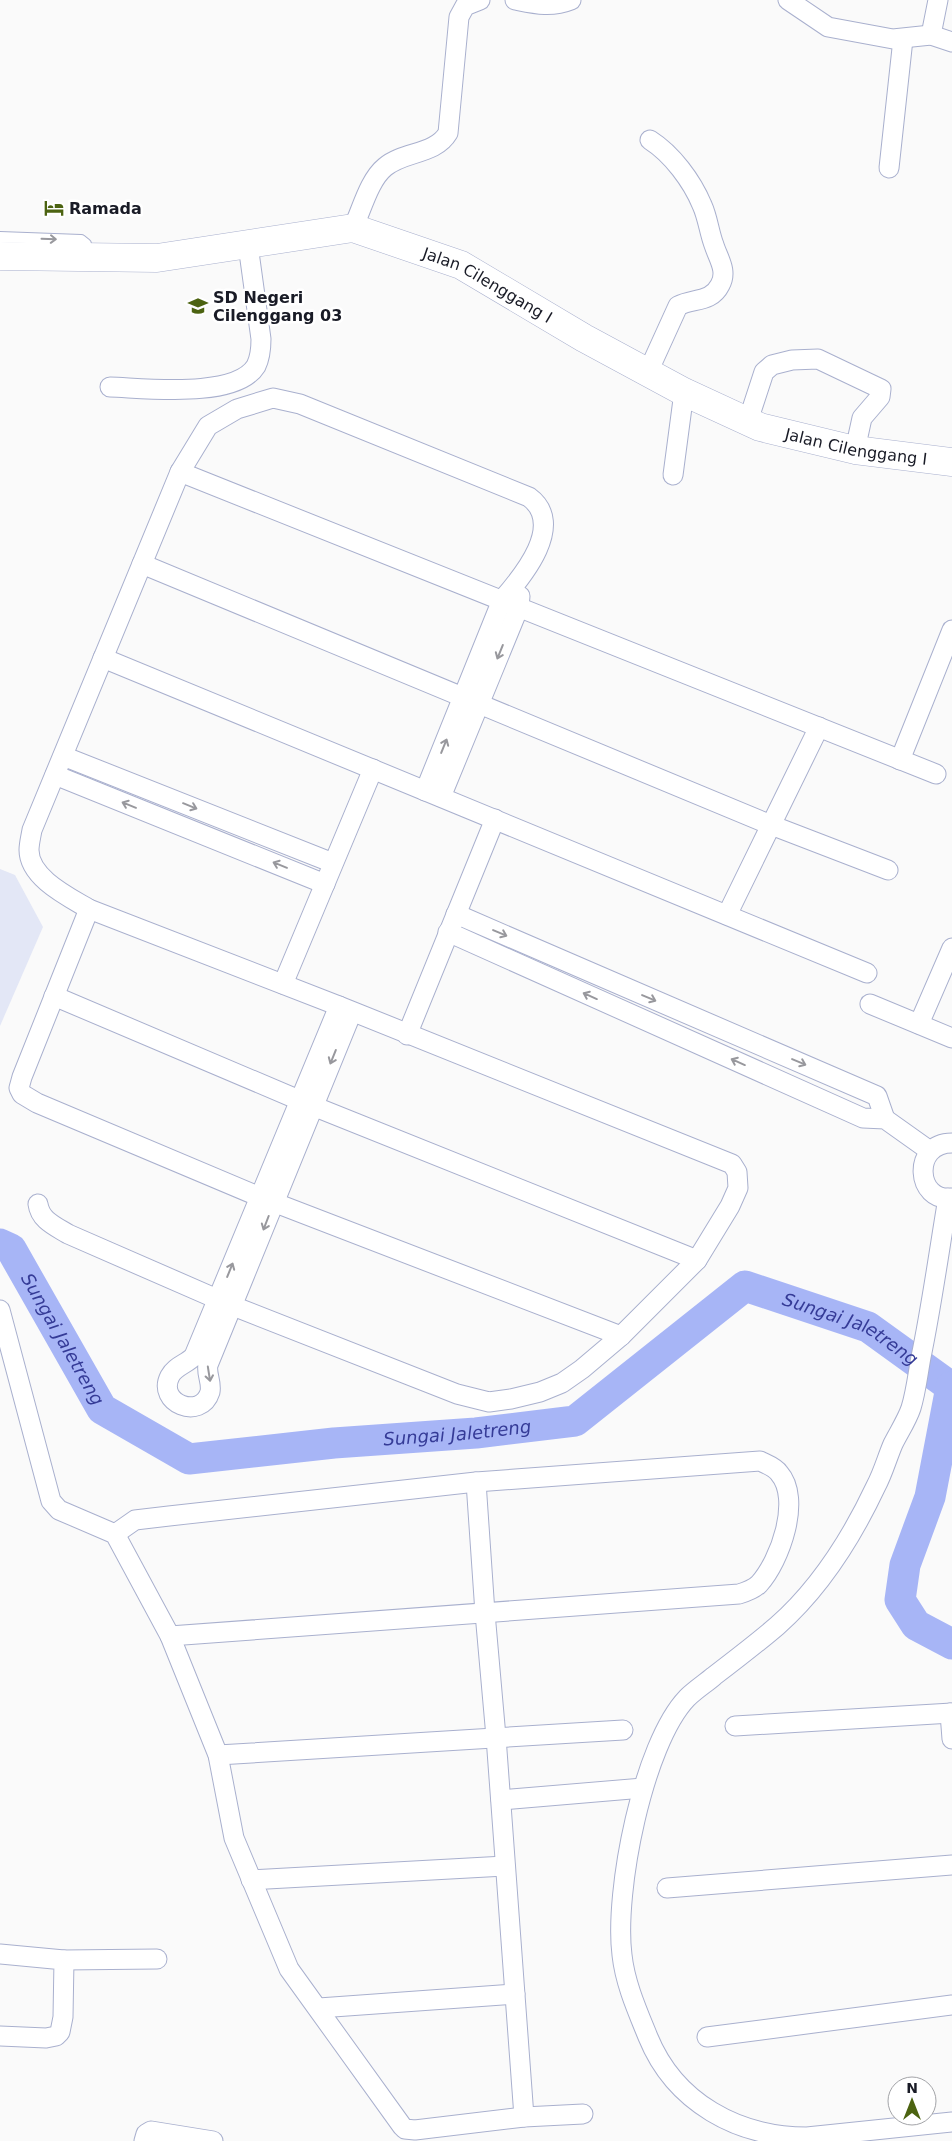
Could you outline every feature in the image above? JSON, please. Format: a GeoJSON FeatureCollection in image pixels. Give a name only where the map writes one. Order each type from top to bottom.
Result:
{"type":"FeatureCollection","features":[{"type":"Feature","properties":{"kind":"street"},"geometry":{"type":"LineString","coordinates":[[353,228],[376,176],[395,160],[438,146],[448,133],[459,17],[465,6],[480,0]]}},
{"type":"Feature","properties":{"kind":"street"},"geometry":{"type":"LineString","coordinates":[[515,0],[540,5],[558,5],[571,0]]}},
{"type":"Feature","properties":{"kind":"street"},"geometry":{"type":"LineString","coordinates":[[788,0],[828,27],[903,39],[931,35],[952,42]]}},
{"type":"Feature","properties":{"kind":"street"},"geometry":{"type":"LineString","coordinates":[[931,35],[938,0]]}},
{"type":"Feature","properties":{"kind":"street"},"geometry":{"type":"LineString","coordinates":[[889,168],[903,39]]}},
{"type":"Feature","properties":{"kind":"street"},"geometry":{"type":"LineString","coordinates":[[648,372],[678,306],[711,296],[722,282],[724,274],[702,205],[675,160],[664,149],[650,140]]}},
{"type":"Feature","properties":{"kind":"street","name":"Jalan Cilenggang I"},"geometry":{"type":"LineString","coordinates":[[0,256],[157,258],[353,228],[461,265],[584,338],[684,392],[760,427],[855,450],[952,462]]}},
{"type":"Feature","properties":{"kind":"street"},"geometry":{"type":"LineString","coordinates":[[110,387],[206,389],[236,382],[250,373],[256,365],[262,339],[248,245]]}},
{"type":"Feature","properties":{"kind":"street"},"geometry":{"type":"LineString","coordinates":[[748,421],[764,372],[772,365],[792,360],[818,359],[881,389],[880,397],[862,418],[855,450]]}},
{"type":"Feature","properties":{"kind":"street"},"geometry":{"type":"LineString","coordinates":[[673,475],[684,392]]}},
{"type":"Feature","properties":{"kind":"street"},"geometry":{"type":"LineString","coordinates":[[38,1204],[39,1212],[46,1220],[68,1234],[225,1303],[457,1394],[489,1402],[540,1392],[562,1382],[582,1369],[621,1336],[697,1260],[730,1206],[738,1188],[737,1172],[732,1164],[283,984],[89,909],[51,886],[30,856],[32,830],[180,472],[208,426],[237,408],[273,398],[300,404],[530,497],[539,504],[544,516],[542,537],[510,604],[433,794]]}},
{"type":"Feature","properties":{"kind":"street"},"geometry":{"type":"LineString","coordinates":[[180,472],[936,774]]}},
{"type":"Feature","properties":{"kind":"street"},"geometry":{"type":"LineString","coordinates":[[142,564],[771,825],[888,870]]}},
{"type":"Feature","properties":{"kind":"street"},"geometry":{"type":"LineString","coordinates":[[900,760],[952,630]]}},
{"type":"Feature","properties":{"kind":"street"},"geometry":{"type":"LineString","coordinates":[[103,658],[867,973]]}},
{"type":"Feature","properties":{"kind":"street"},"geometry":{"type":"LineString","coordinates":[[727,915],[819,727]]}},
{"type":"Feature","properties":{"kind":"street"},"geometry":{"type":"LineString","coordinates":[[63,756],[334,863]]}},
{"type":"Feature","properties":{"kind":"street"},"geometry":{"type":"LineString","coordinates":[[283,984],[373,769]]}},
{"type":"Feature","properties":{"kind":"street"},"geometry":{"type":"LineString","coordinates":[[55,775],[325,884]]}},
{"type":"Feature","properties":{"kind":"street"},"geometry":{"type":"LineString","coordinates":[[407,1035],[494,820]]}},
{"type":"Feature","properties":{"kind":"street"},"geometry":{"type":"LineString","coordinates":[[89,909],[22,1077],[19,1088],[22,1094],[37,1103],[267,1199],[621,1336]]}},
{"type":"Feature","properties":{"kind":"street"},"geometry":{"type":"LineString","coordinates":[[456,914],[877,1096],[885,1120]]}},
{"type":"Feature","properties":{"kind":"street"},"geometry":{"type":"LineString","coordinates":[[448,932],[863,1118],[885,1120],[930,1151]]}},
{"type":"Feature","properties":{"kind":"street"},"geometry":{"type":"LineString","coordinates":[[919,1024],[952,948]]}},
{"type":"Feature","properties":{"kind":"street"},"geometry":{"type":"LineString","coordinates":[[54,996],[307,1104],[697,1260]]}},
{"type":"Feature","properties":{"kind":"street"},"geometry":{"type":"LineString","coordinates":[[870,1004],[952,1038]]}},
{"type":"Feature","properties":{"kind":"street"},"geometry":{"type":"LineString","coordinates":[[225,1303],[194,1356],[173,1372],[168,1382],[169,1394],[172,1400],[183,1406],[189,1407],[201,1404],[209,1393],[208,1365],[225,1303],[345,1009]]}},
{"type":"Feature","properties":{"kind":"street"},"geometry":{"type":"LineString","coordinates":[[952,1144],[939,1145],[930,1151],[924,1160],[922,1171],[924,1181],[930,1190],[938,1196],[950,1198],[911,1408],[864,1509],[813,1590],[778,1624],[687,1698],[665,1730],[643,1788],[622,1891],[622,1954],[632,1999],[651,2044],[667,2070],[686,2094],[712,2112],[738,2125],[785,2137],[808,2137],[952,2122]]}},
{"type":"Feature","properties":{"kind":"street"},"geometry":{"type":"LineString","coordinates":[[0,1310],[51,1501],[59,1510],[116,1534],[170,1636],[218,1755],[234,1838],[289,1969],[405,2129],[415,2130],[524,2117],[583,2114]]}},
{"type":"Feature","properties":{"kind":"street"},"geometry":{"type":"LineString","coordinates":[[116,1534],[135,1520],[152,1518],[476,1482],[760,1461],[778,1471],[785,1482],[789,1496],[789,1514],[786,1529],[778,1548],[758,1585],[749,1591],[739,1594],[170,1636]]}},
{"type":"Feature","properties":{"kind":"street"},"geometry":{"type":"LineString","coordinates":[[476,1482],[484,1613],[496,1737],[524,2117]]}},
{"type":"Feature","properties":{"kind":"street"},"geometry":{"type":"LineString","coordinates":[[735,1726],[951,1713],[952,1739]]}},
{"type":"Feature","properties":{"kind":"street"},"geometry":{"type":"LineString","coordinates":[[218,1755],[623,1730]]}},
{"type":"Feature","properties":{"kind":"street"},"geometry":{"type":"LineString","coordinates":[[501,1800],[643,1788]]}},
{"type":"Feature","properties":{"kind":"street"},"geometry":{"type":"LineString","coordinates":[[667,1888],[952,1865]]}},
{"type":"Feature","properties":{"kind":"street"},"geometry":{"type":"LineString","coordinates":[[251,1880],[505,1866]]}},
{"type":"Feature","properties":{"kind":"street"},"geometry":{"type":"LineString","coordinates":[[0,1954],[64,1960],[157,1959]]}},
{"type":"Feature","properties":{"kind":"street"},"geometry":{"type":"LineString","coordinates":[[0,2036],[46,2038],[56,2036],[60,2032],[63,2017],[64,1960]]}},
{"type":"Feature","properties":{"kind":"street"},"geometry":{"type":"LineString","coordinates":[[319,2008],[515,1994]]}},
{"type":"Feature","properties":{"kind":"street"},"geometry":{"type":"LineString","coordinates":[[707,2037],[952,2004]]}},
{"type":"Feature","properties":{"kind":"street"},"geometry":{"type":"LineString","coordinates":[[145,2137],[151,2131],[213,2141]]}},
{"type":"Feature","properties":{"kind":"lane"},"geometry":{"type":"LineString","coordinates":[[0,237],[81,240],[86,244],[88,258]]}},
{"type":"Feature","properties":{"kind":"shaded area"},"geometry":{"type":"Polygon","coordinates":[[[0,869],[15,875],[43,927],[0,1026],[0,869]]]}},
{"type":"Feature","properties":{"kind":"waterway","name":"Sungai Jaletreng"},"geometry":{"type":"LineString","coordinates":[[0,1244],[11,1249],[102,1409],[189,1459],[334,1443],[476,1433],[575,1421],[745,1286],[868,1327],[951,1387],[952,1384]]}},
{"type":"Feature","properties":{"kind":"waterway"},"geometry":{"type":"LineString","coordinates":[[951,1387],[930,1497],[905,1565],[900,1600],[916,1625],[952,1644]]}},
{"type":"Feature","properties":{"kind":"place","name":"Ramada"},"geometry":{"type":"Point","coordinates":[54,208]}},
{"type":"Feature","properties":{"kind":"place","name":"SD Negeri Cilenggang 03"},"geometry":{"type":"Point","coordinates":[198,306]}}]}
